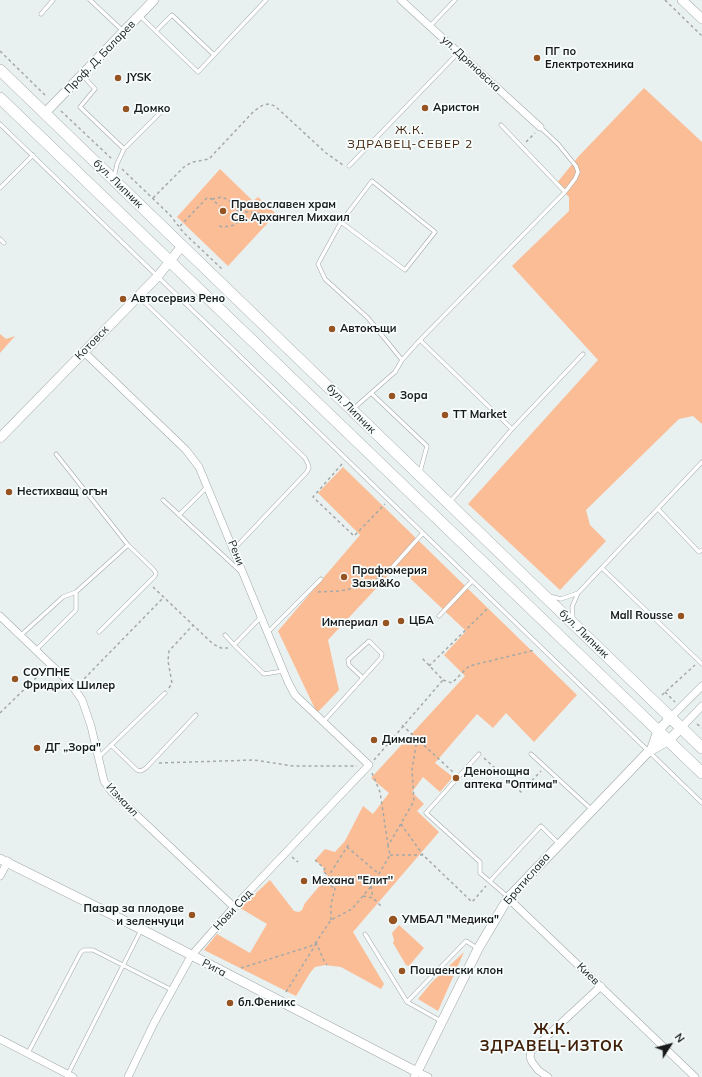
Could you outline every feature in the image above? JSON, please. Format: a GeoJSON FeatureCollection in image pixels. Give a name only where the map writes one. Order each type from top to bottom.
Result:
{"type":"FeatureCollection","features":[{"type":"Feature","properties":{"kind":"main road","name":"бул. Липник"},"geometry":{"type":"LineString","coordinates":[[0,70],[702,748]]}},
{"type":"Feature","properties":{"kind":"main road","name":"бул. Липник"},"geometry":{"type":"LineString","coordinates":[[0,98],[702,773]]}},
{"type":"Feature","properties":{"kind":"street","name":"Проф. Д. Баларев"},"geometry":{"type":"LineString","coordinates":[[45,113],[154,0]]}},
{"type":"Feature","properties":{"kind":"street","name":"ул. Дряновска"},"geometry":{"type":"LineString","coordinates":[[401,0],[540,127]]}},
{"type":"Feature","properties":{"kind":"street"},"geometry":{"type":"LineString","coordinates":[[682,0],[702,19]]}},
{"type":"Feature","properties":{"kind":"street","name":"Котовск"},"geometry":{"type":"LineString","coordinates":[[0,438],[158,276],[182,246]]}},
{"type":"Feature","properties":{"kind":"street","name":"Рени"},"geometry":{"type":"LineString","coordinates":[[84,352],[186,450],[199,467],[295,695],[369,765]]}},
{"type":"Feature","properties":{"kind":"street","name":"Измаил"},"geometry":{"type":"LineString","coordinates":[[0,616],[74,688],[82,700],[91,726],[104,781],[111,791],[234,907]]}},
{"type":"Feature","properties":{"kind":"street"},"geometry":{"type":"LineString","coordinates":[[650,750],[658,731],[702,686]]}},
{"type":"Feature","properties":{"kind":"street"},"geometry":{"type":"LineString","coordinates":[[650,750],[669,740],[702,706]]}},
{"type":"Feature","properties":{"kind":"street","name":"Братислава"},"geometry":{"type":"LineString","coordinates":[[416,1074],[478,949],[508,898],[650,750]]}},
{"type":"Feature","properties":{"kind":"street","name":"Нови Сад"},"geometry":{"type":"LineString","coordinates":[[128,1077],[191,956],[234,907],[369,765]]}},
{"type":"Feature","properties":{"kind":"street"},"geometry":{"type":"LineString","coordinates":[[0,876],[4,860]]}},
{"type":"Feature","properties":{"kind":"street","name":"Рига"},"geometry":{"type":"LineString","coordinates":[[4,860],[141,929],[416,1074],[428,1077]]}},
{"type":"Feature","properties":{"kind":"street","name":"Киев"},"geometry":{"type":"LineString","coordinates":[[508,898],[695,1077]]}},
{"type":"Feature","properties":{"kind":"street"},"geometry":{"type":"LineString","coordinates":[[548,1077],[538,1070],[532,1062],[530,1057],[531,1051],[601,986]]}},
{"type":"Feature","properties":{"kind":"street"},"geometry":{"type":"LineString","coordinates":[[0,1039],[70,1076]]}},
{"type":"Feature","properties":{"kind":"lane"},"geometry":{"type":"LineString","coordinates":[[41,14],[53,0]]}},
{"type":"Feature","properties":{"kind":"lane"},"geometry":{"type":"LineString","coordinates":[[90,0],[124,32]]}},
{"type":"Feature","properties":{"kind":"lane"},"geometry":{"type":"LineString","coordinates":[[139,16],[198,72],[266,0]]}},
{"type":"Feature","properties":{"kind":"lane"},"geometry":{"type":"LineString","coordinates":[[430,26],[455,0]]}},
{"type":"Feature","properties":{"kind":"lane"},"geometry":{"type":"LineString","coordinates":[[156,31],[172,15],[214,55]]}},
{"type":"Feature","properties":{"kind":"lane"},"geometry":{"type":"LineString","coordinates":[[349,166],[458,52]]}},
{"type":"Feature","properties":{"kind":"lane"},"geometry":{"type":"LineString","coordinates":[[82,75],[95,89],[80,107],[124,149]]}},
{"type":"Feature","properties":{"kind":"lane"},"geometry":{"type":"LineString","coordinates":[[114,180],[117,164],[124,149],[161,112]]}},
{"type":"Feature","properties":{"kind":"lane"},"geometry":{"type":"LineString","coordinates":[[0,124],[34,155],[472,581],[650,750],[702,803]]}},
{"type":"Feature","properties":{"kind":"lane"},"geometry":{"type":"LineString","coordinates":[[501,125],[565,192]]}},
{"type":"Feature","properties":{"kind":"lane"},"geometry":{"type":"LineString","coordinates":[[352,410],[395,372],[402,360],[420,340],[576,179],[578,172],[576,166],[540,127]]}},
{"type":"Feature","properties":{"kind":"lane"},"geometry":{"type":"LineString","coordinates":[[0,188],[34,155]]}},
{"type":"Feature","properties":{"kind":"lane"},"geometry":{"type":"LineString","coordinates":[[341,222],[405,270],[435,232],[372,181],[341,222],[318,264],[325,279],[368,318],[402,360]]}},
{"type":"Feature","properties":{"kind":"lane"},"geometry":{"type":"LineString","coordinates":[[0,239],[4,243]]}},
{"type":"Feature","properties":{"kind":"lane"},"geometry":{"type":"LineString","coordinates":[[138,296],[305,458],[310,468],[234,549]]}},
{"type":"Feature","properties":{"kind":"lane"},"geometry":{"type":"LineString","coordinates":[[420,340],[512,430]]}},
{"type":"Feature","properties":{"kind":"lane"},"geometry":{"type":"LineString","coordinates":[[449,503],[512,430],[583,354]]}},
{"type":"Feature","properties":{"kind":"lane"},"geometry":{"type":"LineString","coordinates":[[371,393],[427,446],[419,475]]}},
{"type":"Feature","properties":{"kind":"lane"},"geometry":{"type":"LineString","coordinates":[[56,454],[128,544],[156,573],[149,583],[100,632]]}},
{"type":"Feature","properties":{"kind":"lane"},"geometry":{"type":"LineString","coordinates":[[577,628],[572,617],[572,607],[578,593],[702,462]]}},
{"type":"Feature","properties":{"kind":"lane"},"geometry":{"type":"LineString","coordinates":[[179,516],[207,487]]}},
{"type":"Feature","properties":{"kind":"lane"},"geometry":{"type":"LineString","coordinates":[[163,500],[245,575]]}},
{"type":"Feature","properties":{"kind":"lane"},"geometry":{"type":"LineString","coordinates":[[658,508],[699,552],[702,550]]}},
{"type":"Feature","properties":{"kind":"lane"},"geometry":{"type":"LineString","coordinates":[[388,572],[423,533]]}},
{"type":"Feature","properties":{"kind":"lane"},"geometry":{"type":"LineString","coordinates":[[20,636],[63,597],[76,592],[128,544]]}},
{"type":"Feature","properties":{"kind":"lane"},"geometry":{"type":"LineString","coordinates":[[602,568],[701,662]]}},
{"type":"Feature","properties":{"kind":"lane"},"geometry":{"type":"LineString","coordinates":[[268,632],[321,579]]}},
{"type":"Feature","properties":{"kind":"lane"},"geometry":{"type":"LineString","coordinates":[[439,616],[472,581]]}},
{"type":"Feature","properties":{"kind":"lane"},"geometry":{"type":"LineString","coordinates":[[35,650],[76,610],[76,592]]}},
{"type":"Feature","properties":{"kind":"lane"},"geometry":{"type":"LineString","coordinates":[[542,594],[561,599],[578,593]]}},
{"type":"Feature","properties":{"kind":"lane"},"geometry":{"type":"LineString","coordinates":[[234,645],[261,616]]}},
{"type":"Feature","properties":{"kind":"lane"},"geometry":{"type":"LineString","coordinates":[[225,635],[264,674],[284,671]]}},
{"type":"Feature","properties":{"kind":"lane"},"geometry":{"type":"LineString","coordinates":[[323,722],[363,678],[381,658],[382,654],[369,641],[348,660],[349,665],[363,678]]}},
{"type":"Feature","properties":{"kind":"lane"},"geometry":{"type":"LineString","coordinates":[[99,757],[165,692]]}},
{"type":"Feature","properties":{"kind":"lane"},"geometry":{"type":"LineString","coordinates":[[111,745],[137,770],[141,771],[150,764],[196,715]]}},
{"type":"Feature","properties":{"kind":"lane"},"geometry":{"type":"LineString","coordinates":[[458,777],[480,754]]}},
{"type":"Feature","properties":{"kind":"lane"},"geometry":{"type":"LineString","coordinates":[[531,754],[546,766],[592,810]]}},
{"type":"Feature","properties":{"kind":"lane","name":"Киев"},"geometry":{"type":"LineString","coordinates":[[458,777],[426,813],[480,862],[480,872],[508,898]]}},
{"type":"Feature","properties":{"kind":"lane"},"geometry":{"type":"LineString","coordinates":[[490,881],[541,826],[559,844]]}},
{"type":"Feature","properties":{"kind":"lane"},"geometry":{"type":"LineString","coordinates":[[70,1076],[141,929]]}},
{"type":"Feature","properties":{"kind":"lane"},"geometry":{"type":"LineString","coordinates":[[365,934],[407,1002],[442,1022]]}},
{"type":"Feature","properties":{"kind":"lane"},"geometry":{"type":"LineString","coordinates":[[407,1002],[466,941],[478,949]]}},
{"type":"Feature","properties":{"kind":"lane"},"geometry":{"type":"LineString","coordinates":[[28,1054],[81,952],[84,950],[93,950],[172,990]]}},
{"type":"Feature","properties":{"kind":"path"},"geometry":{"type":"LineString","coordinates":[[665,0],[702,36]]}},
{"type":"Feature","properties":{"kind":"path"},"geometry":{"type":"LineString","coordinates":[[153,198],[185,166],[193,162],[209,159],[254,111],[263,105],[268,104],[275,106],[326,153],[342,164],[349,166]]}},
{"type":"Feature","properties":{"kind":"path"},"geometry":{"type":"LineString","coordinates":[[522,148],[540,127]]}},
{"type":"Feature","properties":{"kind":"path"},"geometry":{"type":"LineString","coordinates":[[180,226],[205,199],[209,197],[212,199],[222,197],[230,201],[238,211],[238,221],[235,224],[223,227],[219,226],[220,224]]}},
{"type":"Feature","properties":{"kind":"path"},"geometry":{"type":"LineString","coordinates":[[212,199],[220,206]]}},
{"type":"Feature","properties":{"kind":"path"},"geometry":{"type":"LineString","coordinates":[[238,211],[263,214]]}},
{"type":"Feature","properties":{"kind":"path"},"geometry":{"type":"LineString","coordinates":[[347,459],[312,497],[354,536],[389,500]]}},
{"type":"Feature","properties":{"kind":"path"},"geometry":{"type":"LineString","coordinates":[[308,592],[340,591],[360,587],[388,572]]}},
{"type":"Feature","properties":{"kind":"path"},"geometry":{"type":"LineString","coordinates":[[149,583],[193,625],[220,648],[225,649],[234,645]]}},
{"type":"Feature","properties":{"kind":"path"},"geometry":{"type":"LineString","coordinates":[[74,688],[164,597]]}},
{"type":"Feature","properties":{"kind":"path"},"geometry":{"type":"LineString","coordinates":[[429,666],[494,602]]}},
{"type":"Feature","properties":{"kind":"path"},"geometry":{"type":"LineString","coordinates":[[165,692],[172,683],[168,661],[169,651],[193,625]]}},
{"type":"Feature","properties":{"kind":"path"},"geometry":{"type":"LineString","coordinates":[[422,658],[443,680],[452,683],[469,666],[542,648]]}},
{"type":"Feature","properties":{"kind":"path"},"geometry":{"type":"LineString","coordinates":[[655,703],[665,692],[701,662]]}},
{"type":"Feature","properties":{"kind":"path"},"geometry":{"type":"LineString","coordinates":[[0,712],[50,664]]}},
{"type":"Feature","properties":{"kind":"path"},"geometry":{"type":"LineString","coordinates":[[150,764],[254,760],[293,766],[328,767],[369,765],[402,725],[443,680]]}},
{"type":"Feature","properties":{"kind":"path"},"geometry":{"type":"LineString","coordinates":[[665,692],[681,708]]}},
{"type":"Feature","properties":{"kind":"path"},"geometry":{"type":"LineString","coordinates":[[697,724],[702,728]]}},
{"type":"Feature","properties":{"kind":"path"},"geometry":{"type":"LineString","coordinates":[[402,725],[458,777]]}},
{"type":"Feature","properties":{"kind":"path"},"geometry":{"type":"LineString","coordinates":[[388,846],[414,801],[412,770],[417,739]]}},
{"type":"Feature","properties":{"kind":"path"},"geometry":{"type":"LineString","coordinates":[[480,754],[521,792],[546,766]]}},
{"type":"Feature","properties":{"kind":"path"},"geometry":{"type":"LineString","coordinates":[[286,992],[331,920],[352,909],[372,886],[390,855],[380,792],[369,765]]}},
{"type":"Feature","properties":{"kind":"path"},"geometry":{"type":"LineString","coordinates":[[401,824],[423,856],[472,902],[490,881]]}},
{"type":"Feature","properties":{"kind":"path"},"geometry":{"type":"LineString","coordinates":[[335,888],[326,883],[349,844]]}},
{"type":"Feature","properties":{"kind":"path"},"geometry":{"type":"LineString","coordinates":[[347,847],[379,874]]}},
{"type":"Feature","properties":{"kind":"path"},"geometry":{"type":"LineString","coordinates":[[390,855],[423,856]]}},
{"type":"Feature","properties":{"kind":"path"},"geometry":{"type":"LineString","coordinates":[[315,860],[325,869],[323,871],[330,878]]}},
{"type":"Feature","properties":{"kind":"path"},"geometry":{"type":"LineString","coordinates":[[331,873],[335,888],[331,904],[331,920]]}},
{"type":"Feature","properties":{"kind":"path"},"geometry":{"type":"LineString","coordinates":[[372,886],[373,898]]}},
{"type":"Feature","properties":{"kind":"path"},"geometry":{"type":"LineString","coordinates":[[363,896],[373,898],[382,906]]}},
{"type":"Feature","properties":{"kind":"path"},"geometry":{"type":"LineString","coordinates":[[316,942],[327,965]]}},
{"type":"Feature","properties":{"kind":"path"},"geometry":{"type":"LineString","coordinates":[[241,968],[311,946],[316,942]]}},
{"type":"Feature","properties":{"kind":"shaded area"},"geometry":{"type":"Polygon","coordinates":[[[644,88],[702,142],[702,424],[693,416],[679,419],[586,510],[590,525],[606,541],[560,590],[468,504],[598,360],[512,266],[569,211],[569,197],[556,184],[578,157],[644,88]]]}},
{"type":"Feature","properties":{"kind":"shaded area"},"geometry":{"type":"Polygon","coordinates":[[[220,169],[253,201],[258,197],[276,214],[228,266],[177,217],[220,169]]]}},
{"type":"Feature","properties":{"kind":"shaded area"},"geometry":{"type":"Polygon","coordinates":[[[0,334],[6,339],[15,336],[0,353],[0,334]]]}},
{"type":"Feature","properties":{"kind":"shaded area"},"geometry":{"type":"Polygon","coordinates":[[[343,467],[577,695],[534,742],[506,713],[493,728],[477,714],[435,763],[453,777],[440,792],[423,777],[412,792],[424,804],[417,811],[439,832],[353,932],[384,984],[381,989],[341,967],[325,965],[315,967],[296,996],[204,950],[217,934],[250,953],[267,924],[240,908],[270,880],[294,911],[299,912],[302,910],[305,903],[328,876],[323,871],[324,868],[315,860],[325,849],[335,852],[345,841],[363,806],[373,814],[389,793],[371,778],[465,676],[444,655],[466,631],[397,566],[328,640],[339,690],[317,713],[278,631],[360,535],[318,493],[343,467]]]}},
{"type":"Feature","properties":{"kind":"shaded area"},"geometry":{"type":"Polygon","coordinates":[[[399,925],[424,948],[409,966],[406,965],[393,943],[394,940],[392,933],[399,925]]]}},
{"type":"Feature","properties":{"kind":"shaded area"},"geometry":{"type":"Polygon","coordinates":[[[464,952],[438,1011],[418,999],[432,982],[464,952]]]}},
{"type":"Feature","properties":{"kind":"place","name":"ПГ по Електротехника"},"geometry":{"type":"Point","coordinates":[537,58]}},
{"type":"Feature","properties":{"kind":"place","name":"JYSK"},"geometry":{"type":"Point","coordinates":[118,78]}},
{"type":"Feature","properties":{"kind":"place","name":"Аристон"},"geometry":{"type":"Point","coordinates":[425,108]}},
{"type":"Feature","properties":{"kind":"place","name":"Домко"},"geometry":{"type":"Point","coordinates":[126,109]}},
{"type":"Feature","properties":{"kind":"place","name":"Православен храм Св. Архангел Михаил"},"geometry":{"type":"Point","coordinates":[223,211]}},
{"type":"Feature","properties":{"kind":"place","name":"Автосервиз Рено"},"geometry":{"type":"Point","coordinates":[123,299]}},
{"type":"Feature","properties":{"kind":"place","name":"Автокъщи"},"geometry":{"type":"Point","coordinates":[332,329]}},
{"type":"Feature","properties":{"kind":"place","name":"Зора"},"geometry":{"type":"Point","coordinates":[392,396]}},
{"type":"Feature","properties":{"kind":"place","name":"TT Market"},"geometry":{"type":"Point","coordinates":[445,415]}},
{"type":"Feature","properties":{"kind":"place","name":"Нестихващ огън"},"geometry":{"type":"Point","coordinates":[9,492]}},
{"type":"Feature","properties":{"kind":"place","name":"Прафюмерия Зази&Ко"},"geometry":{"type":"Point","coordinates":[344,577]}},
{"type":"Feature","properties":{"kind":"place","name":"Mall Rousse"},"geometry":{"type":"Point","coordinates":[681,616]}},
{"type":"Feature","properties":{"kind":"place","name":"ЦБА"},"geometry":{"type":"Point","coordinates":[401,621]}},
{"type":"Feature","properties":{"kind":"place","name":"Империал"},"geometry":{"type":"Point","coordinates":[386,623]}},
{"type":"Feature","properties":{"kind":"place","name":"СОУПНЕ Фридрих Шилер"},"geometry":{"type":"Point","coordinates":[15,679]}},
{"type":"Feature","properties":{"kind":"place","name":"Димана"},"geometry":{"type":"Point","coordinates":[374,740]}},
{"type":"Feature","properties":{"kind":"place","name":"ДГ „Зора\""},"geometry":{"type":"Point","coordinates":[37,748]}},
{"type":"Feature","properties":{"kind":"place","name":"Денонощна аптека \"Оптима\""},"geometry":{"type":"Point","coordinates":[456,778]}},
{"type":"Feature","properties":{"kind":"place","name":"Механа \"Елит''"},"geometry":{"type":"Point","coordinates":[304,881]}},
{"type":"Feature","properties":{"kind":"place","name":"Пазар за плодове и зеленчуци"},"geometry":{"type":"Point","coordinates":[192,915]}},
{"type":"Feature","properties":{"kind":"place","name":"УМБАЛ \"Медика\""},"geometry":{"type":"Point","coordinates":[393,920]}},
{"type":"Feature","properties":{"kind":"place","name":"Пощаенски клон"},"geometry":{"type":"Point","coordinates":[402,971]}},
{"type":"Feature","properties":{"kind":"place","name":"бл.Феникс"},"geometry":{"type":"Point","coordinates":[230,1003]}},
{"type":"Feature","properties":{"kind":"district","name":"Ж.К. ЗДРАВЕЦ-СЕВЕР 2"},"geometry":{"type":"Point","coordinates":[410,137]}},
{"type":"Feature","properties":{"kind":"district","name":"Ж.К. ЗДРАВЕЦ-ИЗТОК"},"geometry":{"type":"Point","coordinates":[552,1038]}}]}
